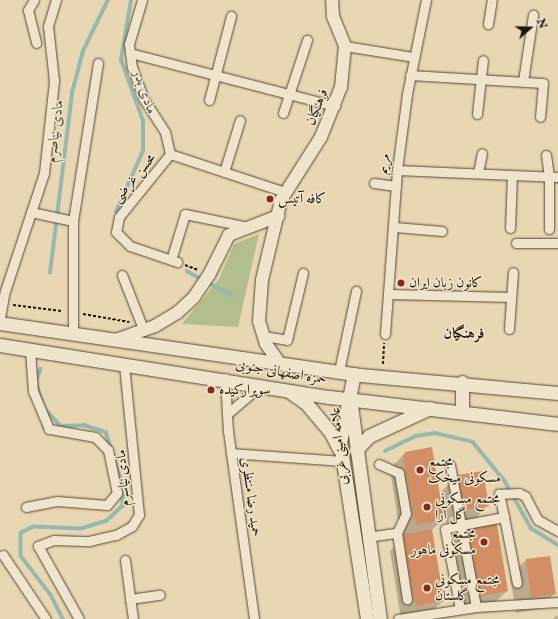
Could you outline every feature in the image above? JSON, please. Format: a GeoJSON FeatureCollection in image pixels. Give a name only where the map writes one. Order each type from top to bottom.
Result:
{"type":"FeatureCollection","features":[{"type":"Feature","properties":{"kind":"main road","name":"حمزه اصفهانی جنوبی"},"geometry":{"type":"LineString","coordinates":[[0,323],[73,332],[114,340],[278,360],[354,374],[462,382],[558,393]]}},
{"type":"Feature","properties":{"kind":"main road","name":"حمزه اصفهانی جنوبی"},"geometry":{"type":"LineString","coordinates":[[0,345],[226,378],[287,390],[558,424]]}},
{"type":"Feature","properties":{"kind":"main road"},"geometry":{"type":"LineString","coordinates":[[350,398],[354,374]]}},
{"type":"Feature","properties":{"kind":"main road"},"geometry":{"type":"LineString","coordinates":[[462,382],[462,411]]}},
{"type":"Feature","properties":{"kind":"main road"},"geometry":{"type":"LineString","coordinates":[[287,390],[306,403],[331,433],[341,457]]}},
{"type":"Feature","properties":{"kind":"main road","name":"علامه امینی غربی"},"geometry":{"type":"LineString","coordinates":[[350,398],[367,537],[380,619]]}},
{"type":"Feature","properties":{"kind":"main road","name":"علامه امینی غربی"},"geometry":{"type":"LineString","coordinates":[[350,398],[344,409],[341,457],[367,619]]}},
{"type":"Feature","properties":{"kind":"main road"},"geometry":{"type":"LineString","coordinates":[[356,450],[369,436],[432,408]]}},
{"type":"Feature","properties":{"kind":"street"},"geometry":{"type":"LineString","coordinates":[[34,0],[28,10],[36,43]]}},
{"type":"Feature","properties":{"kind":"street"},"geometry":{"type":"LineString","coordinates":[[0,318],[44,173],[54,81],[48,26],[56,0]]}},
{"type":"Feature","properties":{"kind":"street","name":"محسن غرضی"},"geometry":{"type":"LineString","coordinates":[[142,0],[129,44],[130,52],[143,98],[165,132],[170,154],[115,225],[118,238],[130,246],[174,261]]}},
{"type":"Feature","properties":{"kind":"street","name":"فرهنگیان"},"geometry":{"type":"LineString","coordinates":[[278,360],[263,336],[258,311],[268,248],[285,192],[321,137],[335,106],[346,65],[345,46],[334,17],[332,0]]}},
{"type":"Feature","properties":{"kind":"street","name":"مریم"},"geometry":{"type":"LineString","coordinates":[[385,334],[390,294],[395,228],[397,170],[410,75],[426,0]]}},
{"type":"Feature","properties":{"kind":"street"},"geometry":{"type":"LineString","coordinates":[[488,24],[492,0]]}},
{"type":"Feature","properties":{"kind":"street"},"geometry":{"type":"LineString","coordinates":[[523,81],[533,15]]}},
{"type":"Feature","properties":{"kind":"street"},"geometry":{"type":"LineString","coordinates":[[209,100],[231,16]]}},
{"type":"Feature","properties":{"kind":"street"},"geometry":{"type":"LineString","coordinates":[[283,113],[292,95],[307,40]]}},
{"type":"Feature","properties":{"kind":"street"},"geometry":{"type":"LineString","coordinates":[[345,46],[414,57]]}},
{"type":"Feature","properties":{"kind":"street"},"geometry":{"type":"LineString","coordinates":[[130,52],[335,106]]}},
{"type":"Feature","properties":{"kind":"street"},"geometry":{"type":"LineString","coordinates":[[477,114],[483,60]]}},
{"type":"Feature","properties":{"kind":"street"},"geometry":{"type":"LineString","coordinates":[[73,332],[73,221],[98,63]]}},
{"type":"Feature","properties":{"kind":"street"},"geometry":{"type":"LineString","coordinates":[[410,75],[543,83],[540,117]]}},
{"type":"Feature","properties":{"kind":"street"},"geometry":{"type":"LineString","coordinates":[[224,172],[240,120]]}},
{"type":"Feature","properties":{"kind":"street"},"geometry":{"type":"LineString","coordinates":[[478,173],[482,152]]}},
{"type":"Feature","properties":{"kind":"street"},"geometry":{"type":"LineString","coordinates":[[170,154],[285,192]]}},
{"type":"Feature","properties":{"kind":"street"},"geometry":{"type":"LineString","coordinates":[[546,155],[554,176],[548,229]]}},
{"type":"Feature","properties":{"kind":"street"},"geometry":{"type":"LineString","coordinates":[[397,170],[554,176]]}},
{"type":"Feature","properties":{"kind":"street"},"geometry":{"type":"LineString","coordinates":[[510,228],[512,175]]}},
{"type":"Feature","properties":{"kind":"street"},"geometry":{"type":"LineString","coordinates":[[374,183],[396,186]]}},
{"type":"Feature","properties":{"kind":"street"},"geometry":{"type":"LineString","coordinates":[[31,212],[73,221]]}},
{"type":"Feature","properties":{"kind":"street"},"geometry":{"type":"LineString","coordinates":[[174,261],[185,214],[243,226]]}},
{"type":"Feature","properties":{"kind":"street"},"geometry":{"type":"LineString","coordinates":[[114,340],[144,331],[177,313],[194,297],[209,274],[229,235],[243,226],[278,216]]}},
{"type":"Feature","properties":{"kind":"street"},"geometry":{"type":"LineString","coordinates":[[395,228],[442,231]]}},
{"type":"Feature","properties":{"kind":"street"},"geometry":{"type":"LineString","coordinates":[[516,243],[558,243]]}},
{"type":"Feature","properties":{"kind":"street"},"geometry":{"type":"LineString","coordinates":[[509,329],[513,272]]}},
{"type":"Feature","properties":{"kind":"street"},"geometry":{"type":"LineString","coordinates":[[263,336],[287,340],[303,273]]}},
{"type":"Feature","properties":{"kind":"street"},"geometry":{"type":"LineString","coordinates":[[122,275],[144,331]]}},
{"type":"Feature","properties":{"kind":"street"},"geometry":{"type":"LineString","coordinates":[[339,371],[356,291]]}},
{"type":"Feature","properties":{"kind":"street"},"geometry":{"type":"LineString","coordinates":[[390,294],[511,297]]}},
{"type":"Feature","properties":{"kind":"street"},"geometry":{"type":"LineString","coordinates":[[26,507],[57,501],[107,505],[117,493],[108,450],[95,437],[49,429],[33,391],[30,350]]}},
{"type":"Feature","properties":{"kind":"street","name":"مادی نیاسرم"},"geometry":{"type":"LineString","coordinates":[[79,619],[38,546],[54,540],[89,541],[116,535],[136,521],[139,515],[138,472],[124,364]]}},
{"type":"Feature","properties":{"kind":"street","name":"حمید رضا منتظری"},"geometry":{"type":"LineString","coordinates":[[226,378],[227,414],[231,453],[254,619]]}},
{"type":"Feature","properties":{"kind":"street"},"geometry":{"type":"LineString","coordinates":[[227,414],[262,385]]}},
{"type":"Feature","properties":{"kind":"street"},"geometry":{"type":"LineString","coordinates":[[231,453],[323,459],[341,457]]}},
{"type":"Feature","properties":{"kind":"street"},"geometry":{"type":"LineString","coordinates":[[379,464],[400,473],[406,514],[396,533],[407,600]]}},
{"type":"Feature","properties":{"kind":"street"},"geometry":{"type":"LineString","coordinates":[[450,465],[476,607]]}},
{"type":"Feature","properties":{"kind":"street"},"geometry":{"type":"LineString","coordinates":[[517,583],[499,494],[514,492],[525,496],[538,520],[558,531]]}},
{"type":"Feature","properties":{"kind":"street"},"geometry":{"type":"LineString","coordinates":[[460,609],[445,529],[504,517]]}},
{"type":"Feature","properties":{"kind":"street"},"geometry":{"type":"LineString","coordinates":[[367,537],[396,533]]}},
{"type":"Feature","properties":{"kind":"street"},"geometry":{"type":"LineString","coordinates":[[3,555],[46,619]]}},
{"type":"Feature","properties":{"kind":"street"},"geometry":{"type":"LineString","coordinates":[[125,560],[133,619]]}},
{"type":"Feature","properties":{"kind":"street"},"geometry":{"type":"LineString","coordinates":[[130,599],[160,594]]}},
{"type":"Feature","properties":{"kind":"street"},"geometry":{"type":"LineString","coordinates":[[398,619],[476,607],[558,602]]}},
{"type":"Feature","properties":{"kind":"path"},"geometry":{"type":"LineString","coordinates":[[174,261],[209,274]]}},
{"type":"Feature","properties":{"kind":"path"},"geometry":{"type":"LineString","coordinates":[[382,377],[385,334]]}},
{"type":"Feature","properties":{"kind":"green space"},"geometry":{"type":"Polygon","coordinates":[[[259,234],[238,327],[182,324],[219,279],[234,244],[259,234]]]}},
{"type":"Feature","properties":{"kind":"building"},"geometry":{"type":"Polygon","coordinates":[[[432,447],[444,520],[416,525],[403,457],[405,452],[432,447]]]}},
{"type":"Feature","properties":{"kind":"building"},"geometry":{"type":"Polygon","coordinates":[[[483,471],[489,506],[464,510],[460,506],[457,475],[483,471]]]}},
{"type":"Feature","properties":{"kind":"building"},"geometry":{"type":"Polygon","coordinates":[[[496,519],[508,591],[481,596],[467,529],[469,524],[496,519]]]}},
{"type":"Feature","properties":{"kind":"building"},"geometry":{"type":"Polygon","coordinates":[[[432,529],[444,601],[416,606],[403,539],[405,534],[432,529]]]}},
{"type":"Feature","properties":{"kind":"building"},"geometry":{"type":"Polygon","coordinates":[[[550,556],[556,594],[531,597],[526,559],[550,556]]]}},
{"type":"Feature","properties":{"kind":"waterway","name":"مادی نیاصرم"},"geometry":{"type":"LineString","coordinates":[[50,273],[72,93],[83,51],[108,0]]}},
{"type":"Feature","properties":{"kind":"waterway","name":"مادی بدر"},"geometry":{"type":"LineString","coordinates":[[116,212],[143,151],[143,121],[121,60],[131,0]]}},
{"type":"Feature","properties":{"kind":"waterway","name":"مادی بدر"},"geometry":{"type":"LineString","coordinates":[[187,271],[199,278]]}},
{"type":"Feature","properties":{"kind":"waterway","name":"مادی بدر"},"geometry":{"type":"LineString","coordinates":[[211,284],[232,295]]}},
{"type":"Feature","properties":{"kind":"waterway"},"geometry":{"type":"LineString","coordinates":[[41,369],[36,382],[45,409],[61,426],[84,425],[106,432],[123,486],[123,506],[107,521],[81,529],[34,527],[21,533],[21,556],[51,595],[63,619]]}},
{"type":"Feature","properties":{"kind":"waterway","name":"مادی بدر"},"geometry":{"type":"LineString","coordinates":[[385,451],[416,436],[435,433],[473,442],[505,481],[531,528],[558,545]]}},
{"type":"Feature","properties":{"kind":"place","name":"کافه آتیس"},"geometry":{"type":"Point","coordinates":[270,199]}},
{"type":"Feature","properties":{"kind":"place","name":"کانون زبان ایران"},"geometry":{"type":"Point","coordinates":[401,283]}},
{"type":"Feature","properties":{"kind":"place","name":"سوپرارکیده"},"geometry":{"type":"Point","coordinates":[211,390]}},
{"type":"Feature","properties":{"kind":"place","name":"مجتمع مسکونی میخک"},"geometry":{"type":"Point","coordinates":[420,470]}},
{"type":"Feature","properties":{"kind":"place","name":"مجتمع مسکونی گل آرا"},"geometry":{"type":"Point","coordinates":[427,507]}},
{"type":"Feature","properties":{"kind":"place","name":"مجتمع مسکونی ماهور"},"geometry":{"type":"Point","coordinates":[484,542]}},
{"type":"Feature","properties":{"kind":"place","name":"مجتمع مسکونی گلستان"},"geometry":{"type":"Point","coordinates":[427,588]}},
{"type":"Feature","properties":{"kind":"district","name":"فرهنگیان"},"geometry":{"type":"Point","coordinates":[464,334]}}]}
